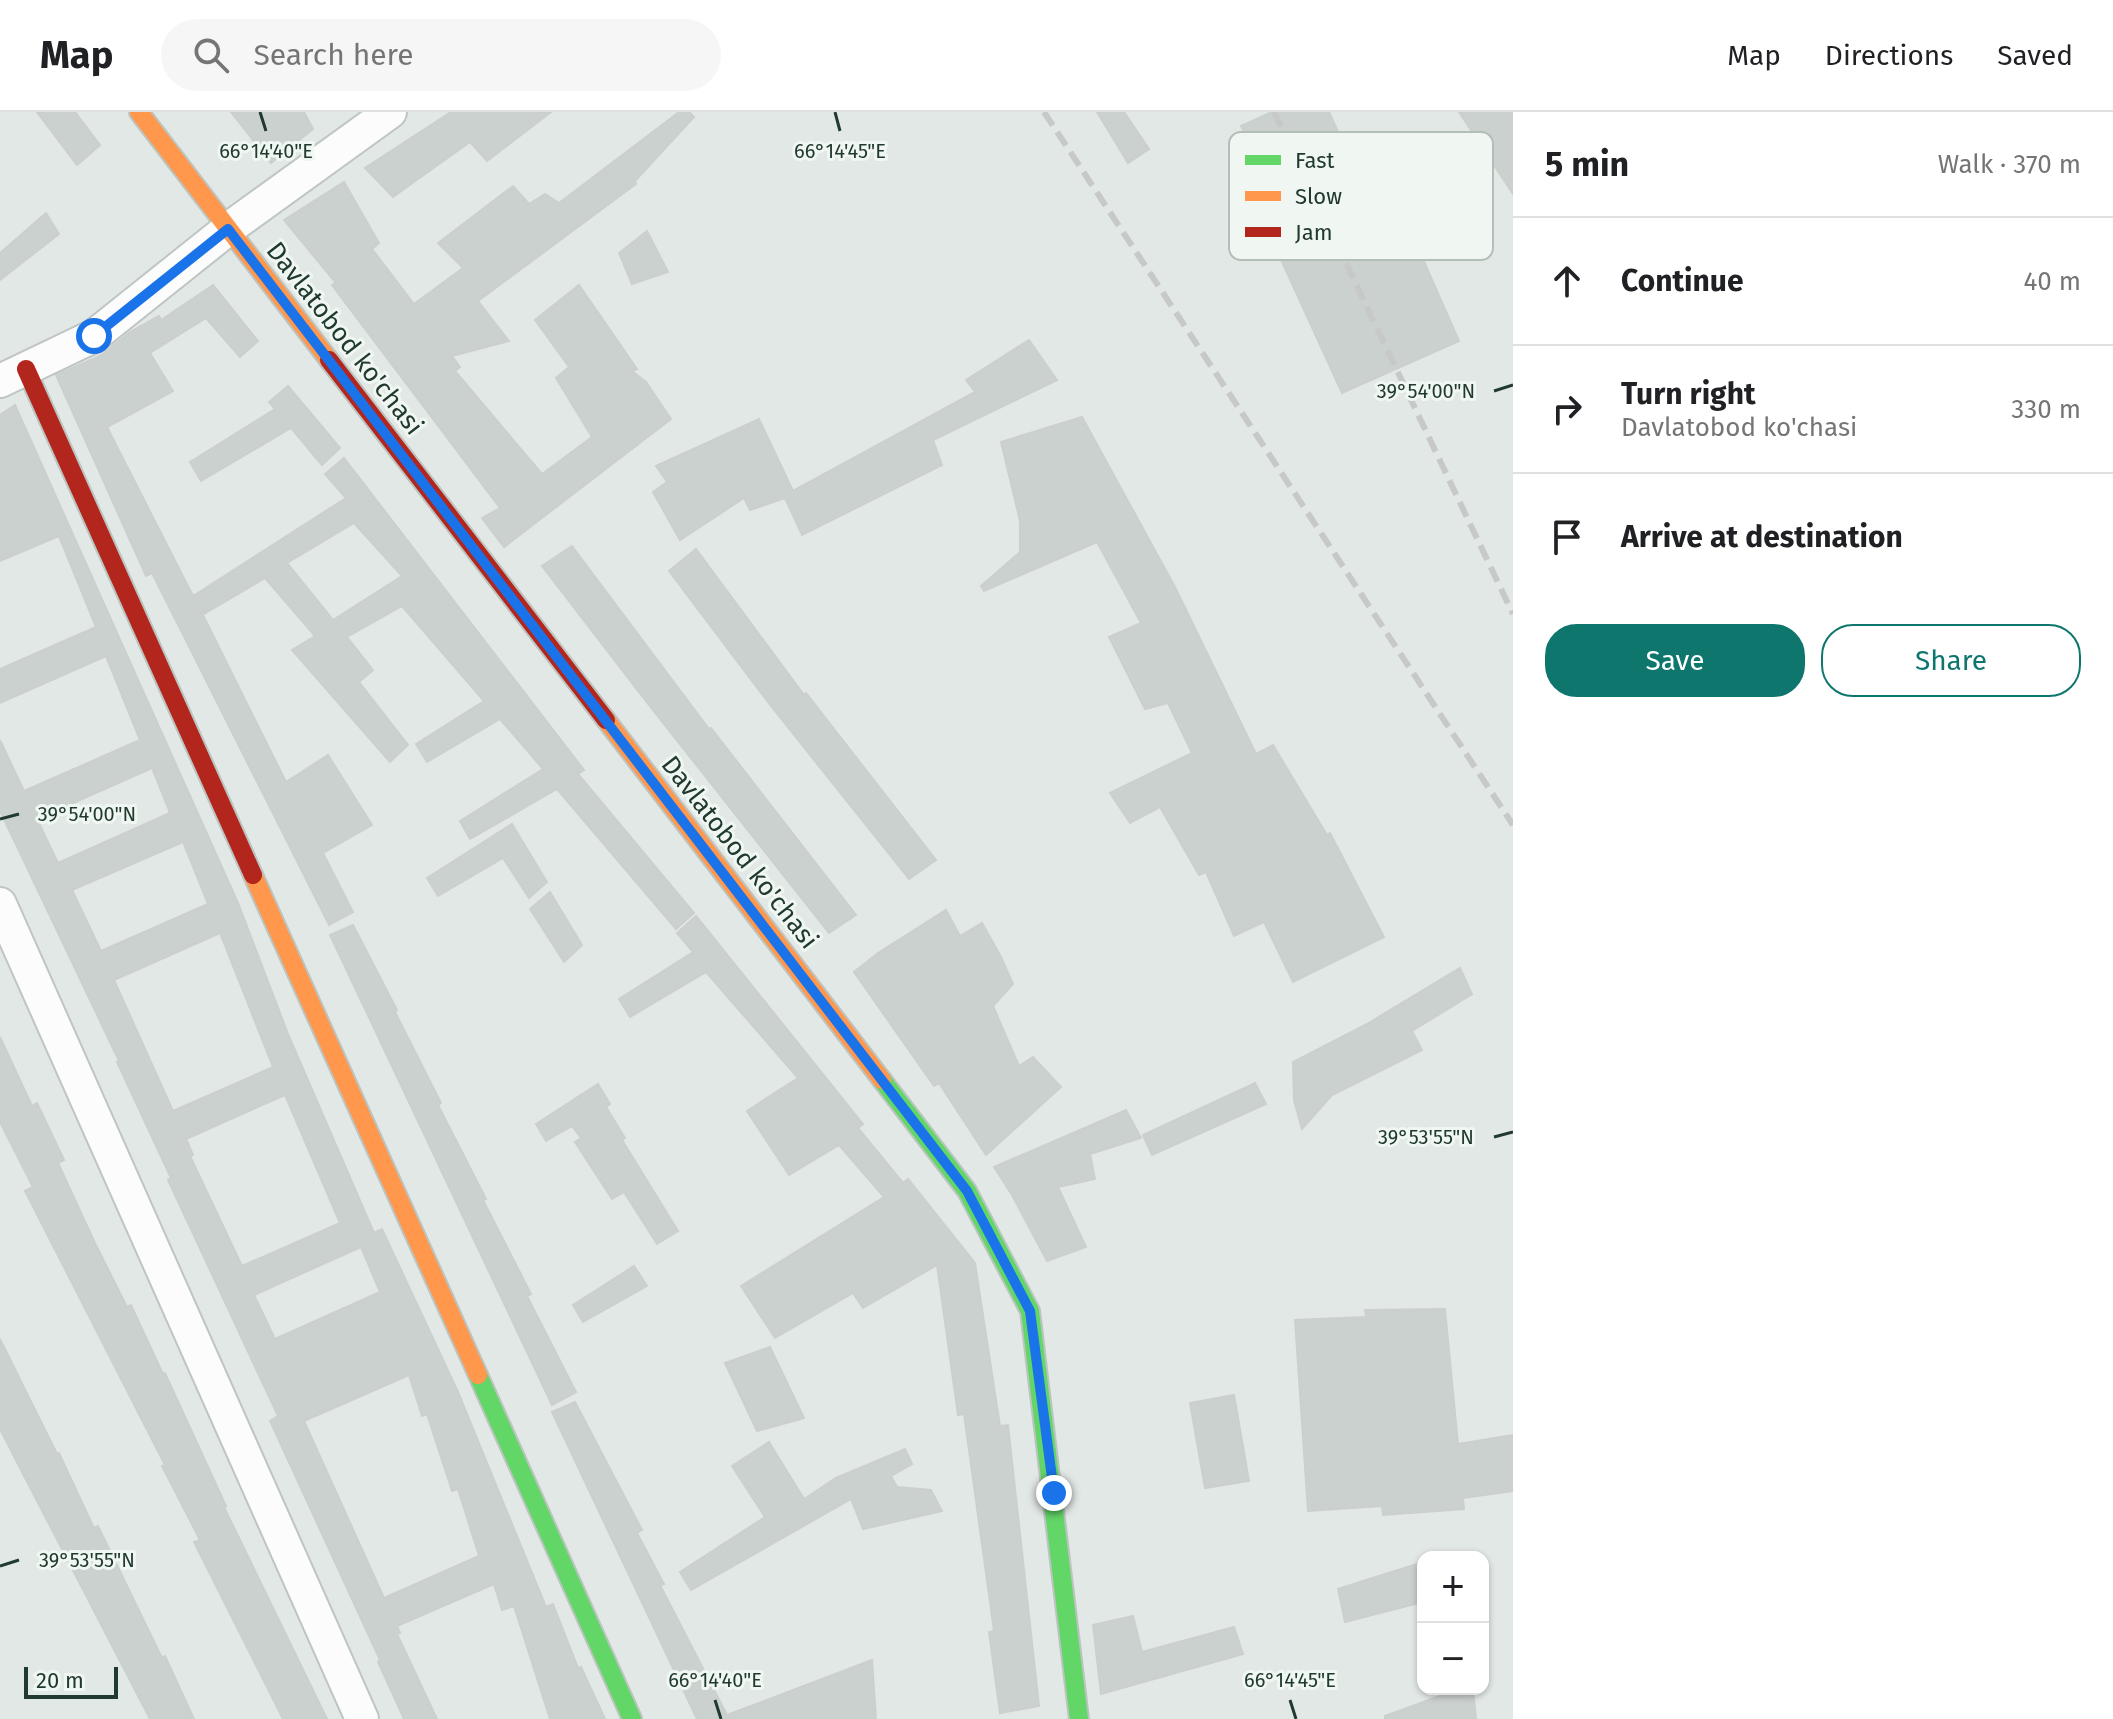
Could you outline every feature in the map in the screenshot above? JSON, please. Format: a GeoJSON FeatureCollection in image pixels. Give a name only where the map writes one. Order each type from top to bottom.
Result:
{"type":"FeatureCollection","features":[{"type":"Feature","properties":{"kind":"street","name":"Davlatobod ko'chasi"},"geometry":{"type":"LineString","coordinates":[[139,112],[967,1191],[1030,1311],[1079,1719]]}},
{"type":"Feature","properties":{"kind":"street"},"geometry":{"type":"LineString","coordinates":[[390,112],[228,229],[94,336],[13,375],[632,1719]]}},
{"type":"Feature","properties":{"kind":"street"},"geometry":{"type":"LineString","coordinates":[[0,904],[362,1719]]}},
{"type":"Feature","properties":{"kind":"building"},"geometry":{"type":"Polygon","coordinates":[[[37,112],[75,112],[100,145],[77,165],[37,112]]]}},
{"type":"Feature","properties":{"kind":"building"},"geometry":{"type":"Polygon","coordinates":[[[231,112],[304,112],[313,129],[271,163],[231,112]]]}},
{"type":"Feature","properties":{"kind":"building"},"geometry":{"type":"Polygon","coordinates":[[[451,112],[551,112],[487,161],[470,142],[393,197],[365,168],[451,112]]]}},
{"type":"Feature","properties":{"kind":"building"},"geometry":{"type":"Polygon","coordinates":[[[679,112],[689,112],[694,117],[635,181],[636,184],[478,301],[509,341],[452,356],[460,367],[455,371],[542,474],[592,437],[556,378],[569,367],[535,320],[579,285],[637,369],[632,371],[646,382],[671,419],[504,547],[482,518],[500,508],[332,285],[336,283],[284,220],[344,182],[379,243],[372,249],[414,304],[463,268],[438,243],[513,186],[529,204],[545,194],[559,203],[679,112]]]}},
{"type":"Feature","properties":{"kind":"building"},"geometry":{"type":"Polygon","coordinates":[[[1097,112],[1124,112],[1149,149],[1128,163],[1097,112]]]}},
{"type":"Feature","properties":{"kind":"building"},"geometry":{"type":"Polygon","coordinates":[[[1272,112],[1329,112],[1338,132],[1244,132],[1241,126],[1272,112]]]}},
{"type":"Feature","properties":{"kind":"building"},"geometry":{"type":"Polygon","coordinates":[[[1459,112],[1513,112],[1513,194],[1493,164],[1493,132],[1472,132],[1459,112]]]}},
{"type":"Feature","properties":{"kind":"building"},"geometry":{"type":"Polygon","coordinates":[[[46,213],[59,234],[0,280],[0,253],[46,213]]]}},
{"type":"Feature","properties":{"kind":"building"},"geometry":{"type":"Polygon","coordinates":[[[647,231],[668,272],[632,284],[619,253],[647,231]]]}},
{"type":"Feature","properties":{"kind":"building"},"geometry":{"type":"Polygon","coordinates":[[[1281,260],[1423,260],[1459,341],[1342,393],[1281,260]]]}},
{"type":"Feature","properties":{"kind":"building"},"geometry":{"type":"Polygon","coordinates":[[[213,285],[258,341],[240,357],[206,318],[150,353],[173,391],[107,427],[193,596],[346,498],[325,474],[344,458],[584,770],[578,774],[694,913],[676,929],[557,789],[470,839],[460,821],[543,769],[500,719],[427,762],[416,744],[484,701],[402,606],[347,637],[373,670],[359,682],[408,745],[390,762],[292,650],[315,636],[265,578],[204,614],[194,597],[286,782],[328,755],[372,825],[323,853],[353,912],[329,925],[152,573],[146,576],[56,375],[100,356],[130,332],[159,316],[161,320],[213,285]],[[354,523],[287,563],[333,620],[402,576],[354,523]]]}},
{"type":"Feature","properties":{"kind":"building"},"geometry":{"type":"Polygon","coordinates":[[[1029,340],[1057,380],[933,440],[942,465],[802,535],[785,498],[750,510],[744,498],[680,540],[653,492],[667,482],[656,466],[759,419],[793,491],[975,392],[966,380],[1029,340]]]}},
{"type":"Feature","properties":{"kind":"building"},"geometry":{"type":"Polygon","coordinates":[[[288,386],[340,448],[322,465],[291,428],[201,481],[190,462],[275,409],[269,402],[288,386]]]}},
{"type":"Feature","properties":{"kind":"building"},"geometry":{"type":"Polygon","coordinates":[[[15,405],[238,903],[288,1034],[374,1233],[382,1229],[458,1392],[546,1607],[553,1604],[578,1668],[581,1667],[605,1719],[550,1719],[514,1606],[502,1610],[494,1584],[397,1626],[400,1633],[397,1634],[437,1719],[404,1719],[270,1421],[278,1416],[168,1180],[171,1178],[119,1061],[0,811],[0,740],[24,791],[140,740],[106,656],[0,703],[0,669],[96,627],[59,536],[0,561],[0,415],[15,405]],[[152,768],[37,819],[58,863],[170,813],[152,768]],[[183,842],[72,890],[101,951],[208,904],[183,842]],[[220,933],[114,980],[173,1111],[273,1067],[220,933]],[[285,1095],[186,1139],[193,1155],[190,1156],[242,1266],[340,1223],[285,1095]],[[361,1247],[254,1295],[275,1339],[380,1292],[361,1247]],[[409,1375],[304,1421],[384,1598],[479,1556],[458,1489],[452,1491],[427,1414],[422,1416],[409,1375]]]}},
{"type":"Feature","properties":{"kind":"building"},"geometry":{"type":"Polygon","coordinates":[[[1082,417],[1175,587],[1256,754],[1273,745],[1327,835],[1330,833],[1384,937],[1293,982],[1264,922],[1234,936],[1206,872],[1199,875],[1160,807],[1130,823],[1110,793],[1192,753],[1168,703],[1145,709],[1109,637],[1141,623],[1097,542],[984,591],[981,586],[1020,552],[1020,521],[1001,442],[1082,417]]]}},
{"type":"Feature","properties":{"kind":"building"},"geometry":{"type":"Polygon","coordinates":[[[572,546],[709,729],[856,915],[829,933],[645,700],[542,566],[572,546]]]}},
{"type":"Feature","properties":{"kind":"building"},"geometry":{"type":"Polygon","coordinates":[[[696,549],[804,695],[806,693],[936,860],[909,879],[771,706],[669,571],[696,549]]]}},
{"type":"Feature","properties":{"kind":"building"},"geometry":{"type":"Polygon","coordinates":[[[512,824],[547,882],[529,898],[503,858],[438,896],[427,878],[512,824]]]}},
{"type":"Feature","properties":{"kind":"building"},"geometry":{"type":"Polygon","coordinates":[[[550,892],[582,945],[564,962],[530,909],[550,892]]]}},
{"type":"Feature","properties":{"kind":"building"},"geometry":{"type":"Polygon","coordinates":[[[946,910],[960,936],[982,923],[1001,957],[1013,984],[993,1006],[1019,1066],[1033,1057],[1061,1087],[986,1155],[939,1083],[934,1086],[854,972],[946,910]]]}},
{"type":"Feature","properties":{"kind":"building"},"geometry":{"type":"Polygon","coordinates":[[[696,916],[863,1124],[858,1128],[903,1183],[908,1179],[975,1263],[1000,1426],[1008,1425],[1039,1706],[1000,1713],[989,1632],[994,1631],[964,1414],[958,1415],[937,1265],[863,1308],[853,1293],[775,1338],[741,1286],[884,1197],[839,1145],[789,1175],[747,1111],[798,1078],[706,972],[630,1017],[619,999],[693,952],[677,933],[696,916]]]}},
{"type":"Feature","properties":{"kind":"building"},"geometry":{"type":"Polygon","coordinates":[[[353,925],[397,1010],[395,1012],[441,1103],[438,1105],[531,1294],[527,1296],[576,1392],[552,1405],[330,935],[353,925]]]}},
{"type":"Feature","properties":{"kind":"building"},"geometry":{"type":"Polygon","coordinates":[[[1460,968],[1472,994],[1412,1031],[1422,1050],[1332,1095],[1302,1129],[1294,1100],[1293,1062],[1367,1024],[1460,968]]]}},
{"type":"Feature","properties":{"kind":"building"},"geometry":{"type":"Polygon","coordinates":[[[0,1037],[32,1106],[37,1103],[64,1160],[58,1163],[94,1241],[165,1373],[224,1507],[327,1719],[283,1719],[194,1542],[200,1540],[162,1466],[165,1465],[25,1191],[33,1187],[0,1122],[0,1037]]]}},
{"type":"Feature","properties":{"kind":"building"},"geometry":{"type":"Polygon","coordinates":[[[1255,1083],[1266,1104],[1152,1155],[1143,1135],[1255,1083]]]}},
{"type":"Feature","properties":{"kind":"building"},"geometry":{"type":"Polygon","coordinates":[[[598,1084],[610,1104],[606,1107],[625,1138],[622,1140],[678,1231],[657,1244],[624,1192],[612,1199],[575,1142],[581,1138],[572,1126],[546,1141],[536,1124],[598,1084]]]}},
{"type":"Feature","properties":{"kind":"building"},"geometry":{"type":"Polygon","coordinates":[[[1126,1110],[1141,1138],[1090,1154],[1095,1179],[1058,1187],[1086,1247],[1047,1261],[994,1167],[1126,1110]]]}},
{"type":"Feature","properties":{"kind":"building"},"geometry":{"type":"Polygon","coordinates":[[[634,1266],[647,1286],[583,1322],[573,1305],[634,1266]]]}},
{"type":"Feature","properties":{"kind":"building"},"geometry":{"type":"Polygon","coordinates":[[[1445,1309],[1458,1444],[1513,1435],[1513,1491],[1463,1498],[1464,1509],[1383,1515],[1382,1506],[1308,1511],[1295,1320],[1366,1317],[1365,1310],[1445,1309]]]}},
{"type":"Feature","properties":{"kind":"building"},"geometry":{"type":"Polygon","coordinates":[[[0,1339],[94,1528],[98,1526],[162,1658],[165,1656],[194,1719],[150,1719],[0,1429],[0,1339]]]}},
{"type":"Feature","properties":{"kind":"building"},"geometry":{"type":"Polygon","coordinates":[[[770,1347],[804,1418],[757,1431],[725,1363],[770,1347]]]}},
{"type":"Feature","properties":{"kind":"building"},"geometry":{"type":"Polygon","coordinates":[[[1234,1395],[1249,1481],[1205,1488],[1190,1403],[1234,1395]]]}},
{"type":"Feature","properties":{"kind":"building"},"geometry":{"type":"Polygon","coordinates":[[[575,1402],[642,1530],[637,1533],[664,1584],[660,1585],[727,1715],[872,1660],[876,1719],[697,1719],[552,1412],[575,1402]]]}},
{"type":"Feature","properties":{"kind":"building"},"geometry":{"type":"Polygon","coordinates":[[[769,1442],[804,1499],[836,1478],[905,1449],[912,1464],[891,1476],[897,1487],[931,1490],[942,1511],[863,1529],[851,1499],[691,1590],[680,1572],[765,1517],[732,1466],[769,1442]]]}},
{"type":"Feature","properties":{"kind":"building"},"geometry":{"type":"Polygon","coordinates":[[[1417,1564],[1417,1604],[1345,1622],[1338,1589],[1417,1564]]]}},
{"type":"Feature","properties":{"kind":"building"},"geometry":{"type":"Polygon","coordinates":[[[1133,1616],[1142,1652],[1234,1627],[1243,1654],[1101,1694],[1093,1625],[1133,1616]]]}},
{"type":"Feature","properties":{"kind":"building"},"geometry":{"type":"Polygon","coordinates":[[[1443,1695],[1474,1695],[1476,1719],[1385,1719],[1385,1716],[1443,1695]]]}},
{"type":"Feature","properties":{"kind":"railway"},"geometry":{"type":"LineString","coordinates":[[1044,112],[1513,825]]}},
{"type":"Feature","properties":{"kind":"railway"},"geometry":{"type":"LineString","coordinates":[[1274,112],[1284,132]]}},
{"type":"Feature","properties":{"kind":"railway"},"geometry":{"type":"LineString","coordinates":[[1344,260],[1513,614]]}},
{"type":"Feature","properties":{"kind":"traffic: fast"},"geometry":{"type":"LineString","coordinates":[[882,1080],[967,1191],[1030,1311],[1079,1719]]}},
{"type":"Feature","properties":{"kind":"traffic: fast"},"geometry":{"type":"LineString","coordinates":[[478,1375],[632,1719]]}},
{"type":"Feature","properties":{"kind":"traffic: slow"},"geometry":{"type":"LineString","coordinates":[[139,112],[329,360]]}},
{"type":"Feature","properties":{"kind":"traffic: slow"},"geometry":{"type":"LineString","coordinates":[[606,720],[882,1080]]}},
{"type":"Feature","properties":{"kind":"traffic: slow"},"geometry":{"type":"LineString","coordinates":[[253,875],[478,1375]]}},
{"type":"Feature","properties":{"kind":"traffic: jam"},"geometry":{"type":"LineString","coordinates":[[329,360],[606,720]]}},
{"type":"Feature","properties":{"kind":"traffic: jam"},"geometry":{"type":"LineString","coordinates":[[26,369],[253,875]]}},
{"type":"Feature","properties":{"kind":"route"},"geometry":{"type":"LineString","coordinates":[[94,336],[228,229],[967,1191],[1030,1311],[1054,1493]]}}]}
